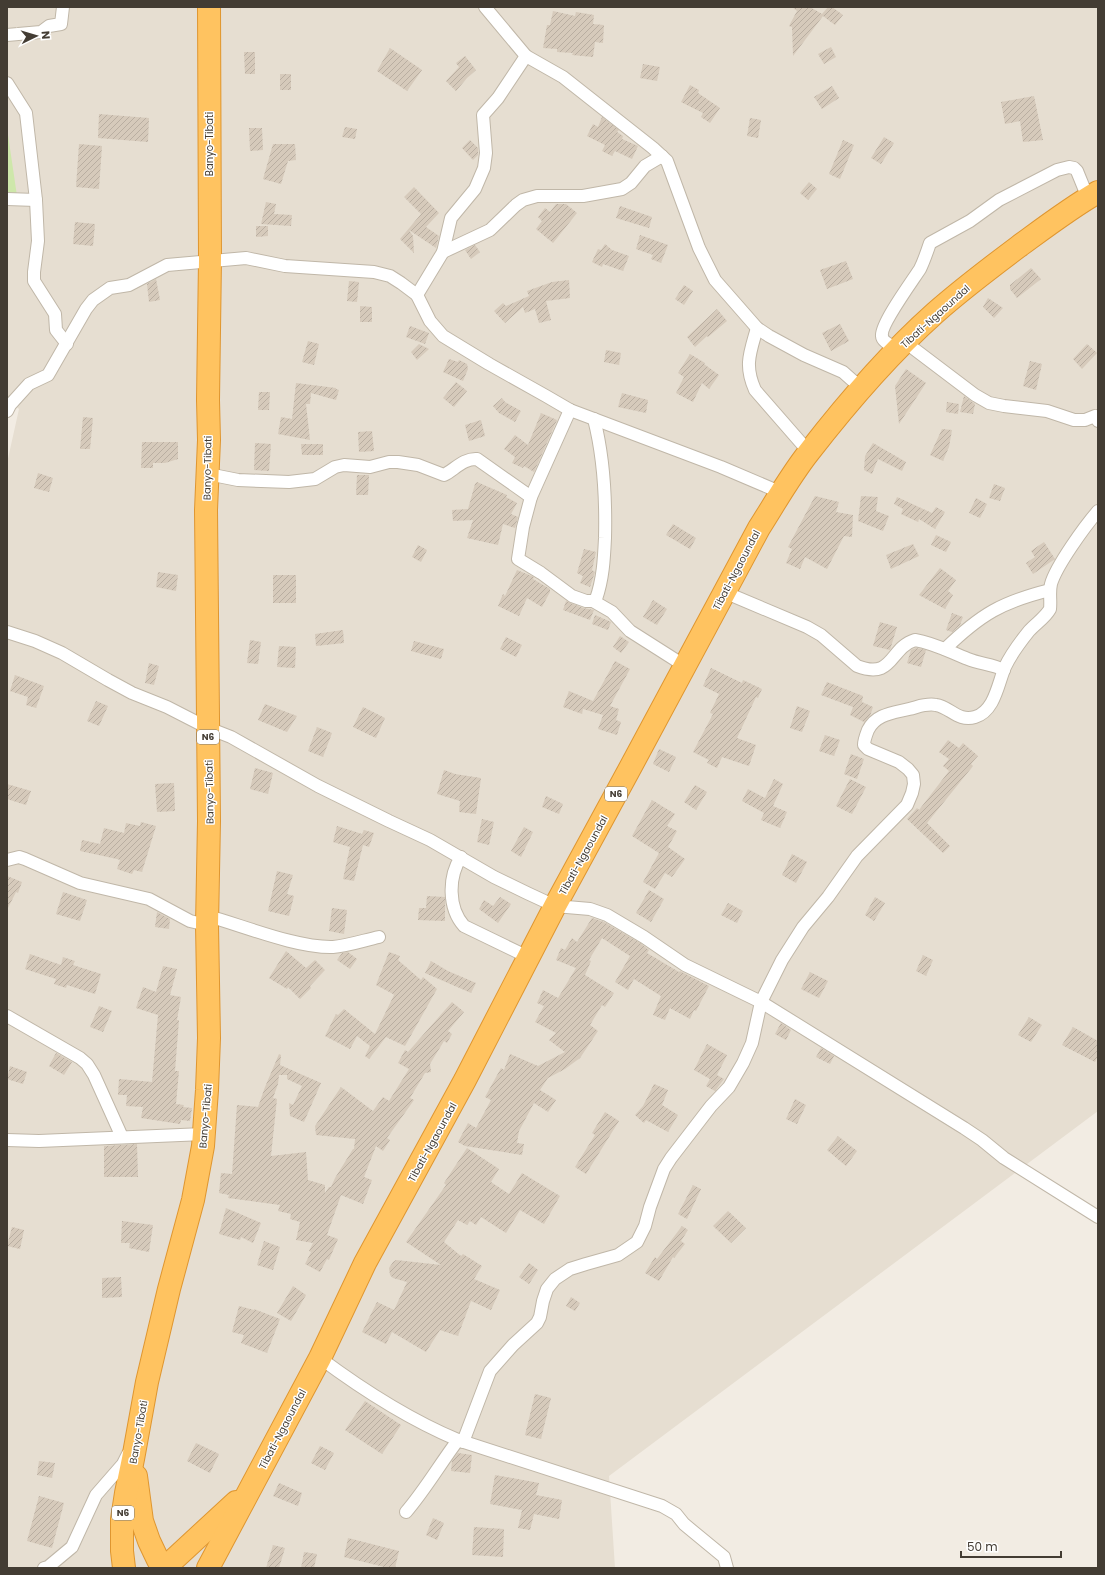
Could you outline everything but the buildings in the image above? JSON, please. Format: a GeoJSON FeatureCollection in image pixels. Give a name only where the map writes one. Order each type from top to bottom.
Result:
{"type":"FeatureCollection","features":[{"type":"Feature","properties":{"kind":"highway","name":"Banyo-Tibati"},"geometry":{"type":"LineString","coordinates":[[124,1568],[122,1551],[122,1519],[126,1493],[157,1336],[193,1200],[204,1134],[207,1090],[209,1038],[209,821],[206,510],[208,474],[210,260],[209,7]]}},
{"type":"Feature","properties":{"kind":"highway","name":"Tibati-Ngaoundal"},"geometry":{"type":"LineString","coordinates":[[208,1568],[320,1358],[365,1263],[465,1080],[555,906],[759,528],[809,452],[861,388],[901,346],[935,313],[999,261],[1093,195]]}},
{"type":"Feature","properties":{"kind":"highway"},"geometry":{"type":"LineString","coordinates":[[135,1449],[142,1521],[149,1541],[169,1564]]}},
{"type":"Feature","properties":{"kind":"highway"},"geometry":{"type":"LineString","coordinates":[[133,1568],[146,1562],[169,1564],[251,1488]]}},
{"type":"Feature","properties":{"kind":"street"},"geometry":{"type":"LineString","coordinates":[[7,35],[41,32],[49,26],[61,24],[63,7]]}},
{"type":"Feature","properties":{"kind":"street"},"geometry":{"type":"LineString","coordinates":[[485,7],[526,56],[548,67],[563,77],[667,161],[699,248],[715,280],[757,328],[798,352],[843,372],[861,388]]}},
{"type":"Feature","properties":{"kind":"street"},"geometry":{"type":"LineString","coordinates":[[417,295],[443,252],[451,218],[475,189],[484,168],[486,153],[483,115],[498,98],[526,56]]}},
{"type":"Feature","properties":{"kind":"street"},"geometry":{"type":"LineString","coordinates":[[7,83],[26,113],[36,200],[38,241],[34,281],[55,314],[56,330],[67,344]]}},
{"type":"Feature","properties":{"kind":"street"},"geometry":{"type":"LineString","coordinates":[[443,252],[490,230],[523,200],[537,196],[583,196],[622,189],[631,183],[645,166],[662,156]]}},
{"type":"Feature","properties":{"kind":"street"},"geometry":{"type":"LineString","coordinates":[[1093,195],[1074,168],[1069,167],[1057,170],[999,200],[970,220],[930,243],[923,262],[891,314],[882,336],[884,340],[901,346],[989,403],[1046,411],[1074,420],[1085,420],[1097,417]]}},
{"type":"Feature","properties":{"kind":"street"},"geometry":{"type":"LineString","coordinates":[[7,199],[36,200]]}},
{"type":"Feature","properties":{"kind":"street"},"geometry":{"type":"LineString","coordinates":[[7,411],[10,405],[29,384],[48,375],[86,309],[94,300],[110,288],[129,285],[167,264],[246,258],[285,266],[374,272],[390,276],[417,295],[430,321],[443,336],[488,364],[570,410],[721,467],[782,493]]}},
{"type":"Feature","properties":{"kind":"street"},"geometry":{"type":"LineString","coordinates":[[757,328],[749,357],[748,368],[755,390],[809,452]]}},
{"type":"Feature","properties":{"kind":"street"},"geometry":{"type":"LineString","coordinates":[[570,410],[531,497],[523,527],[518,559],[541,573],[572,596],[586,601],[593,601],[612,612],[630,630],[643,640],[684,666]]}},
{"type":"Feature","properties":{"kind":"street"},"geometry":{"type":"LineString","coordinates":[[593,601],[596,599],[602,577],[606,514],[605,485],[594,419]]}},
{"type":"Feature","properties":{"kind":"street"},"geometry":{"type":"LineString","coordinates":[[208,474],[238,480],[288,482],[315,479],[335,467],[344,465],[370,467],[389,462],[398,462],[418,465],[444,475],[462,463],[477,459],[531,497]]}},
{"type":"Feature","properties":{"kind":"street"},"geometry":{"type":"LineString","coordinates":[[406,1512],[429,1483],[437,1468],[460,1441],[490,1371],[513,1345],[537,1323],[540,1317],[545,1295],[551,1284],[570,1270],[586,1264],[618,1256],[637,1242],[645,1226],[650,1207],[664,1169],[711,1106],[729,1088],[743,1063],[752,1043],[761,1002],[782,960],[803,927],[857,856],[907,805],[914,784],[913,775],[899,762],[868,749],[864,745],[867,733],[872,723],[885,715],[925,704],[944,707],[963,718],[977,716],[986,709],[996,696],[1004,670],[1010,659],[1029,631],[1050,609],[1050,590],[1054,577],[1072,546],[1098,511]]}},
{"type":"Feature","properties":{"kind":"street"},"geometry":{"type":"LineString","coordinates":[[945,649],[971,624],[999,606],[1025,596],[1050,590]]}},
{"type":"Feature","properties":{"kind":"street"},"geometry":{"type":"LineString","coordinates":[[724,592],[807,627],[821,635],[856,666],[870,670],[884,666],[892,660],[903,645],[915,640],[945,649],[970,660],[991,664],[1004,670]]}},
{"type":"Feature","properties":{"kind":"street"},"geometry":{"type":"LineString","coordinates":[[7,632],[62,652],[132,693],[167,707],[208,728],[231,737],[318,786],[430,840],[494,877],[555,906],[590,909],[607,915],[644,937],[685,965],[761,1002],[964,1128],[1004,1158],[1098,1217]]}},
{"type":"Feature","properties":{"kind":"street"},"geometry":{"type":"LineString","coordinates":[[7,860],[19,857],[26,859],[80,883],[126,892],[148,899],[190,920],[208,921],[286,940],[334,947],[379,937]]}},
{"type":"Feature","properties":{"kind":"street"},"geometry":{"type":"LineString","coordinates":[[461,857],[456,866],[451,896],[455,912],[459,920],[464,926],[528,957]]}},
{"type":"Feature","properties":{"kind":"street"},"geometry":{"type":"LineString","coordinates":[[7,1016],[88,1064],[122,1137]]}},
{"type":"Feature","properties":{"kind":"street"},"geometry":{"type":"LineString","coordinates":[[7,1140],[204,1134]]}},
{"type":"Feature","properties":{"kind":"street"},"geometry":{"type":"LineString","coordinates":[[320,1358],[350,1380],[431,1429],[460,1441],[662,1506],[676,1514],[684,1524],[724,1557],[727,1568]]}},
{"type":"Feature","properties":{"kind":"street"},"geometry":{"type":"LineString","coordinates":[[44,1568],[48,1567],[72,1547],[96,1495],[135,1449]]}},
{"type":"Feature","properties":{"kind":"shaded area"},"geometry":{"type":"Polygon","coordinates":[[[7,7],[1098,7],[1098,1111],[609,1476],[615,1568],[7,1568],[7,463],[19,409],[7,398],[7,7]]]}},
{"type":"Feature","properties":{"kind":"green space"},"geometry":{"type":"Polygon","coordinates":[[[7,128],[17,196],[7,196],[7,128]]]}}]}
